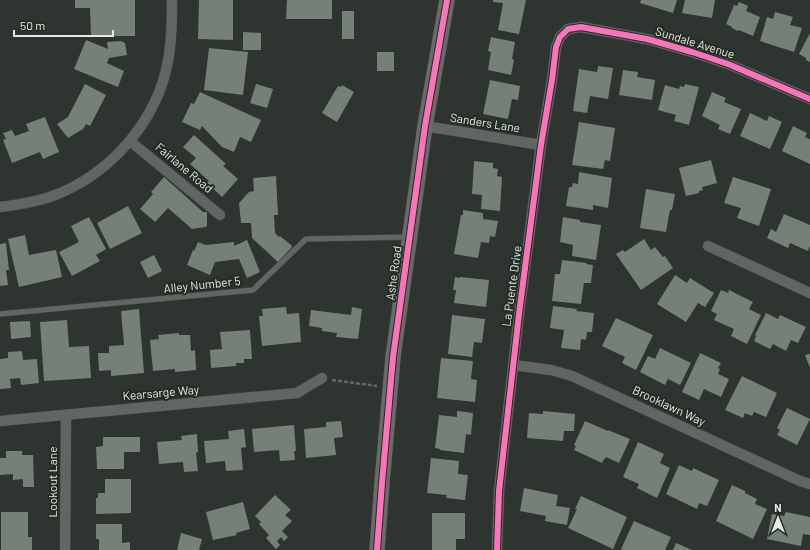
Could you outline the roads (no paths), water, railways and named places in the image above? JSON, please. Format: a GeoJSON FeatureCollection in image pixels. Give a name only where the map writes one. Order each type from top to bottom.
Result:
{"type":"FeatureCollection","features":[{"type":"Feature","properties":{"kind":"street"},"geometry":{"type":"LineString","coordinates":[[0,207],[29,203],[44,199],[74,186],[96,173],[113,159],[130,141],[142,126],[162,86],[172,36],[172,0]]}},
{"type":"Feature","properties":{"kind":"street","name":"Ashe Road"},"geometry":{"type":"LineString","coordinates":[[377,550],[393,357],[425,126],[447,0]]}},
{"type":"Feature","properties":{"kind":"street","name":"Sundale Avenue"},"geometry":{"type":"LineString","coordinates":[[568,29],[581,27],[647,39],[692,52],[728,64],[810,99]]}},
{"type":"Feature","properties":{"kind":"street","name":"La Puente Drive"},"geometry":{"type":"LineString","coordinates":[[497,550],[499,491],[519,314],[541,145],[556,47],[560,37],[568,29]]}},
{"type":"Feature","properties":{"kind":"street","name":"Sanders Lane"},"geometry":{"type":"LineString","coordinates":[[425,126],[541,145]]}},
{"type":"Feature","properties":{"kind":"street","name":"Fairlane Road"},"geometry":{"type":"LineString","coordinates":[[130,141],[220,215]]}},
{"type":"Feature","properties":{"kind":"street"},"geometry":{"type":"LineString","coordinates":[[708,246],[810,293]]}},
{"type":"Feature","properties":{"kind":"street","name":"Brooklawn Way"},"geometry":{"type":"LineString","coordinates":[[513,365],[551,370],[572,376],[800,481],[810,484]]}},
{"type":"Feature","properties":{"kind":"street","name":"Kearsarge Way"},"geometry":{"type":"LineString","coordinates":[[0,421],[297,393],[322,378]]}},
{"type":"Feature","properties":{"kind":"street","name":"Lookout Lane"},"geometry":{"type":"LineString","coordinates":[[65,550],[66,415]]}},
{"type":"Feature","properties":{"kind":"lane","name":"Alley Number 5"},"geometry":{"type":"LineString","coordinates":[[0,314],[253,290],[306,239],[410,237]]}}]}
